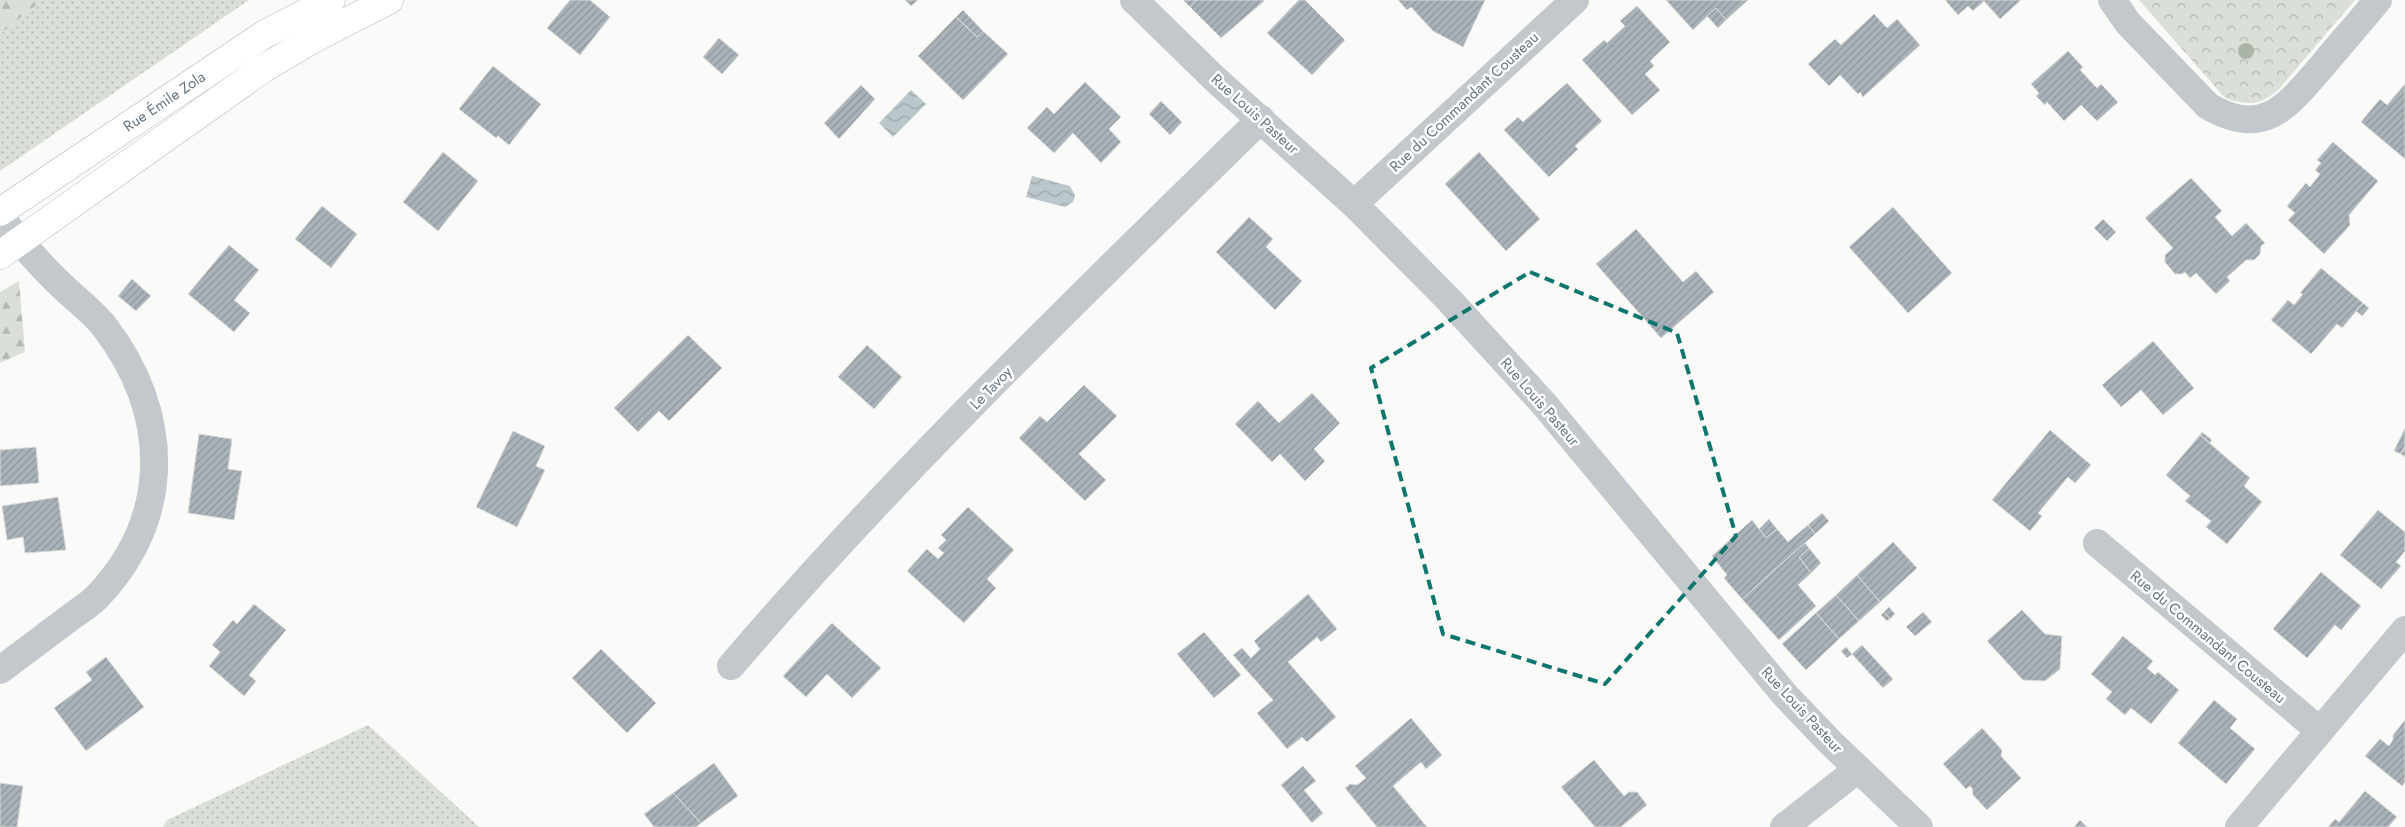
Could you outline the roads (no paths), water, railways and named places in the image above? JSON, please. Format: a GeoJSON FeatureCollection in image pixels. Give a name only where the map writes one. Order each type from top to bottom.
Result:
{"type":"FeatureCollection","features":[{"type":"Feature","properties":{"kind":"main road","name":"Rue Émile Zola"},"geometry":{"type":"LineString","coordinates":[[0,212],[257,40],[331,0]]}},
{"type":"Feature","properties":{"kind":"main road"},"geometry":{"type":"LineString","coordinates":[[10,248],[264,68],[315,38],[390,0]]}},
{"type":"Feature","properties":{"kind":"street","name":"Rue Louis Pasteur"},"geometry":{"type":"LineString","coordinates":[[1134,0],[1215,79],[1354,204],[1449,300],[1544,404],[1785,695],[1858,769],[1920,827]]}},
{"type":"Feature","properties":{"kind":"street","name":"Rue du Commandant Cousteau"},"geometry":{"type":"LineString","coordinates":[[1354,204],[1575,0]]}},
{"type":"Feature","properties":{"kind":"street"},"geometry":{"type":"LineString","coordinates":[[2112,0],[2128,23],[2208,106],[2222,114],[2251,120],[2264,118],[2289,103],[2378,0]]}},
{"type":"Feature","properties":{"kind":"street","name":"Le Tavoy"},"geometry":{"type":"LineString","coordinates":[[731,666],[772,618],[889,491],[1050,327],[1261,119]]}},
{"type":"Feature","properties":{"kind":"street"},"geometry":{"type":"LineString","coordinates":[[0,216],[10,248],[37,262],[102,324],[124,353],[139,383],[150,421],[155,460],[150,502],[138,536],[119,571],[96,599],[0,670]]}},
{"type":"Feature","properties":{"kind":"street","name":"Rue du Commandant Cousteau"},"geometry":{"type":"LineString","coordinates":[[2097,543],[2320,731]]}},
{"type":"Feature","properties":{"kind":"street"},"geometry":{"type":"LineString","coordinates":[[2239,827],[2405,630]]}},
{"type":"Feature","properties":{"kind":"street"},"geometry":{"type":"LineString","coordinates":[[1784,827],[1858,769]]}},
{"type":"Feature","properties":{"kind":"water"},"geometry":{"type":"Polygon","coordinates":[[[911,90],[926,104],[893,137],[879,123],[911,90]]]}},
{"type":"Feature","properties":{"kind":"water"},"geometry":{"type":"Polygon","coordinates":[[[1032,176],[1070,186],[1075,195],[1073,202],[1065,207],[1026,197],[1032,176]]]}}]}
